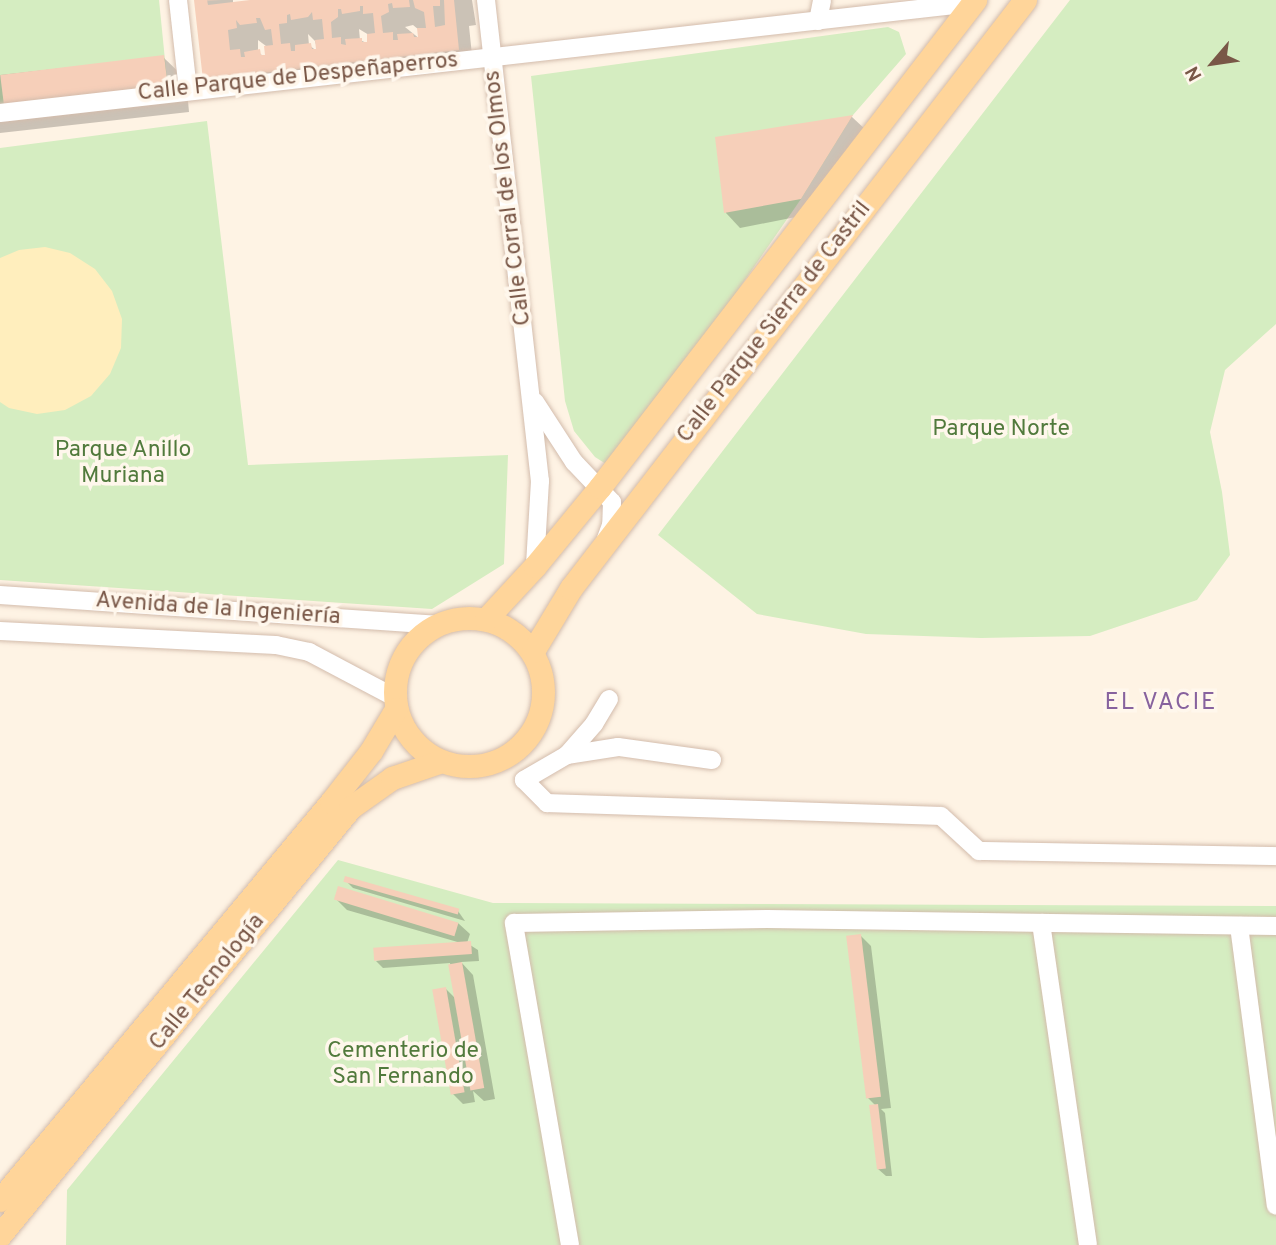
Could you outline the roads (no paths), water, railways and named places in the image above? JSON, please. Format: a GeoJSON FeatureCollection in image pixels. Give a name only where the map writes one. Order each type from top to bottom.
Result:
{"type":"FeatureCollection","features":[{"type":"Feature","properties":{"kind":"main road","name":"Calle Parque Sierra de Castril"},"geometry":{"type":"LineString","coordinates":[[533,651],[571,588],[1025,0]]}},
{"type":"Feature","properties":{"kind":"main road","name":"Calle Parque Sierra de Castril"},"geometry":{"type":"LineString","coordinates":[[486,619],[536,566],[600,487],[973,2]]}},
{"type":"Feature","properties":{"kind":"main road"},"geometry":{"type":"LineString","coordinates":[[461,617],[486,619],[513,631],[533,651],[545,692],[541,718],[517,751],[480,768],[439,762],[411,741],[395,703],[398,668],[413,642],[436,625],[461,617]]}},
{"type":"Feature","properties":{"kind":"main road","name":"Calle Tecnología"},"geometry":{"type":"LineString","coordinates":[[0,1200],[331,802],[371,751],[395,703]]}},
{"type":"Feature","properties":{"kind":"main road","name":"Calle Tecnología"},"geometry":{"type":"LineString","coordinates":[[0,1235],[350,808],[392,778],[439,762]]}},
{"type":"Feature","properties":{"kind":"street"},"geometry":{"type":"LineString","coordinates":[[178,0],[188,90]]}},
{"type":"Feature","properties":{"kind":"street","name":"Calle Corral de los Olmos"},"geometry":{"type":"LineString","coordinates":[[486,0],[540,481],[536,566]]}},
{"type":"Feature","properties":{"kind":"street"},"geometry":{"type":"LineString","coordinates":[[818,21],[822,0]]}},
{"type":"Feature","properties":{"kind":"street","name":"Calle Parque de Despeñaperros"},"geometry":{"type":"LineString","coordinates":[[0,113],[973,2]]}},
{"type":"Feature","properties":{"kind":"street"},"geometry":{"type":"LineString","coordinates":[[532,396],[574,462],[612,502],[611,525],[602,548]]}},
{"type":"Feature","properties":{"kind":"street","name":"Avenida de la Ingeniería"},"geometry":{"type":"LineString","coordinates":[[0,595],[436,625]]}},
{"type":"Feature","properties":{"kind":"street","name":"Avenida de la Ingeniería"},"geometry":{"type":"LineString","coordinates":[[0,631],[276,645],[309,652],[395,703]]}},
{"type":"Feature","properties":{"kind":"street"},"geometry":{"type":"LineString","coordinates":[[609,699],[594,724],[567,755],[524,780],[547,803],[940,816],[979,851],[1276,856]]}},
{"type":"Feature","properties":{"kind":"street"},"geometry":{"type":"LineString","coordinates":[[567,755],[618,747],[712,760]]}},
{"type":"Feature","properties":{"kind":"street"},"geometry":{"type":"LineString","coordinates":[[570,1245],[514,923],[767,919],[1276,926]]}},
{"type":"Feature","properties":{"kind":"street"},"geometry":{"type":"LineString","coordinates":[[1041,923],[1088,1245]]}},
{"type":"Feature","properties":{"kind":"street"},"geometry":{"type":"LineString","coordinates":[[1239,926],[1276,1206]]}},
{"type":"Feature","properties":{"kind":"district","name":"EL VACIE"},"geometry":{"type":"Point","coordinates":[1161,704]}},
{"type":"Feature","properties":{"kind":"park label","name":"Parque Norte"},"geometry":{"type":"Point","coordinates":[1001,430]}},
{"type":"Feature","properties":{"kind":"park label","name":"Parque Anillo Muriana"},"geometry":{"type":"Point","coordinates":[123,464]}},
{"type":"Feature","properties":{"kind":"park label","name":"Cementerio de San Fernando"},"geometry":{"type":"Point","coordinates":[403,1065]}}]}
